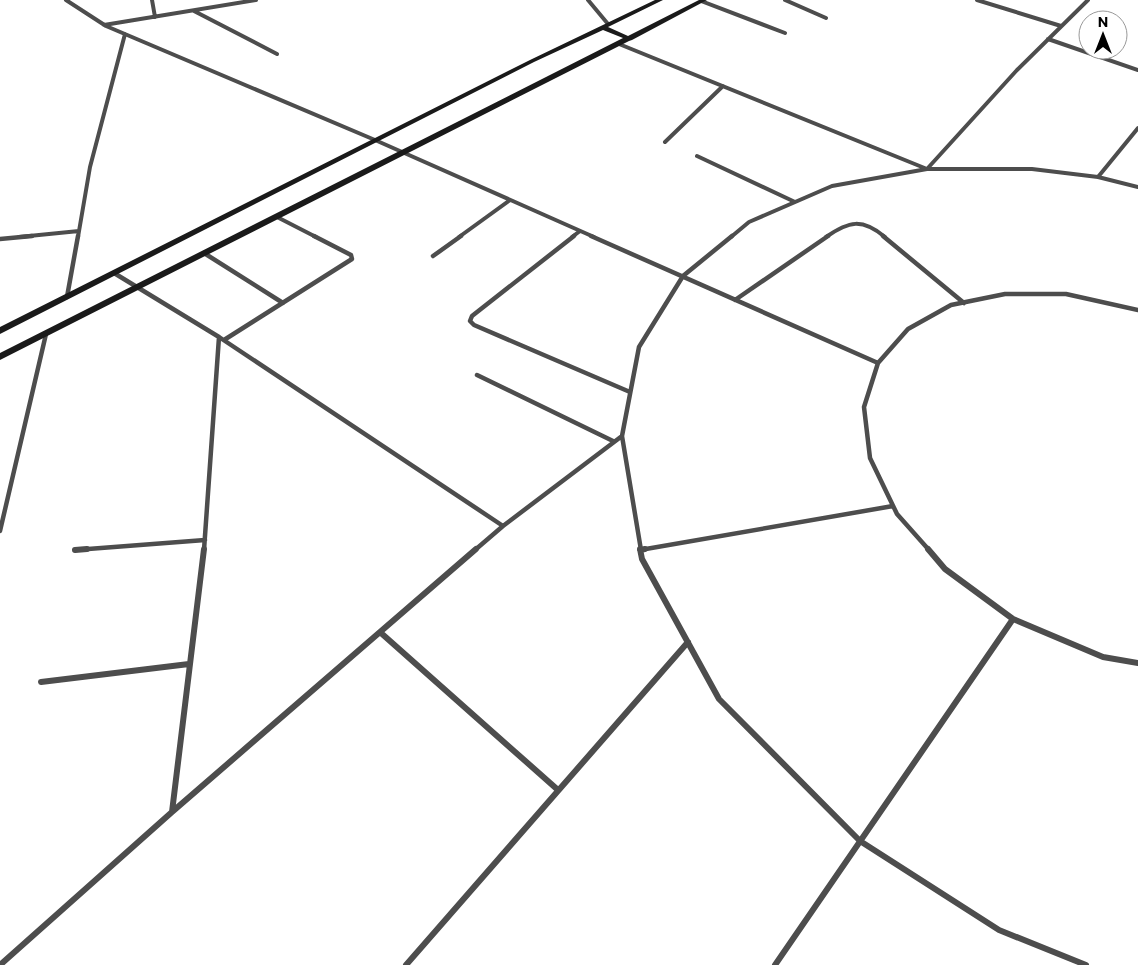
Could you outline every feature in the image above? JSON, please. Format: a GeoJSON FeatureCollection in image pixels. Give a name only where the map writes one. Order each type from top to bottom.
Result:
{"type":"FeatureCollection","features":[{"type":"Feature","properties":{"kind":"street"},"geometry":{"type":"LineString","coordinates":[[66,0],[104,25],[376,140],[878,363]]}},
{"type":"Feature","properties":{"kind":"street"},"geometry":{"type":"LineString","coordinates":[[152,0],[155,17]]}},
{"type":"Feature","properties":{"kind":"street"},"geometry":{"type":"LineString","coordinates":[[104,25],[256,0]]}},
{"type":"Feature","properties":{"kind":"street"},"geometry":{"type":"LineString","coordinates":[[588,0],[605,26],[630,38]]}},
{"type":"Feature","properties":{"kind":"street"},"geometry":{"type":"LineString","coordinates":[[0,331],[376,140],[660,0]]}},
{"type":"Feature","properties":{"kind":"street"},"geometry":{"type":"LineString","coordinates":[[785,0],[826,18]]}},
{"type":"Feature","properties":{"kind":"street"},"geometry":{"type":"LineString","coordinates":[[977,0],[1061,26]]}},
{"type":"Feature","properties":{"kind":"street"},"geometry":{"type":"LineString","coordinates":[[927,168],[1061,26],[1088,0]]}},
{"type":"Feature","properties":{"kind":"street"},"geometry":{"type":"LineString","coordinates":[[0,357],[702,1],[785,33]]}},
{"type":"Feature","properties":{"kind":"street"},"geometry":{"type":"LineString","coordinates":[[194,10],[277,54]]}},
{"type":"Feature","properties":{"kind":"street"},"geometry":{"type":"LineString","coordinates":[[67,297],[90,167],[125,34]]}},
{"type":"Feature","properties":{"kind":"street"},"geometry":{"type":"LineString","coordinates":[[1048,40],[1138,70]]}},
{"type":"Feature","properties":{"kind":"street"},"geometry":{"type":"LineString","coordinates":[[618,44],[927,168]]}},
{"type":"Feature","properties":{"kind":"street"},"geometry":{"type":"LineString","coordinates":[[665,142],[723,86]]}},
{"type":"Feature","properties":{"kind":"street"},"geometry":{"type":"LineString","coordinates":[[1098,177],[1138,128]]}},
{"type":"Feature","properties":{"kind":"street"},"geometry":{"type":"LineString","coordinates":[[697,156],[795,202]]}},
{"type":"Feature","properties":{"kind":"street"},"geometry":{"type":"LineString","coordinates":[[1086,965],[999,930],[860,841],[719,699],[642,559],[622,436],[639,347],[682,276],[750,222],[832,186],[927,168],[1032,168],[1098,177],[1138,187]]}},
{"type":"Feature","properties":{"kind":"street"},"geometry":{"type":"LineString","coordinates":[[433,256],[510,200]]}},
{"type":"Feature","properties":{"kind":"street"},"geometry":{"type":"LineString","coordinates":[[221,339],[283,303],[352,257],[277,217]]}},
{"type":"Feature","properties":{"kind":"street"},"geometry":{"type":"LineString","coordinates":[[735,300],[842,226],[853,222],[863,223],[874,228],[964,303]]}},
{"type":"Feature","properties":{"kind":"street"},"geometry":{"type":"LineString","coordinates":[[0,239],[79,231]]}},
{"type":"Feature","properties":{"kind":"street"},"geometry":{"type":"LineString","coordinates":[[580,231],[472,316],[470,321],[474,325],[630,392]]}},
{"type":"Feature","properties":{"kind":"street"},"geometry":{"type":"LineString","coordinates":[[204,253],[283,303]]}},
{"type":"Feature","properties":{"kind":"street"},"geometry":{"type":"LineString","coordinates":[[114,273],[221,339],[503,526]]}},
{"type":"Feature","properties":{"kind":"street"},"geometry":{"type":"LineString","coordinates":[[1138,310],[1066,294],[1005,294],[951,305],[908,328],[878,363],[864,407],[870,458],[893,506],[897,514],[945,569],[1013,618],[1103,657],[1138,662]]}},
{"type":"Feature","properties":{"kind":"street"},"geometry":{"type":"LineString","coordinates":[[0,531],[46,334]]}},
{"type":"Feature","properties":{"kind":"street"},"geometry":{"type":"LineString","coordinates":[[172,812],[204,540],[221,339]]}},
{"type":"Feature","properties":{"kind":"street"},"geometry":{"type":"LineString","coordinates":[[477,375],[613,442]]}},
{"type":"Feature","properties":{"kind":"street"},"geometry":{"type":"LineString","coordinates":[[0,965],[172,812],[503,526],[622,436]]}},
{"type":"Feature","properties":{"kind":"street"},"geometry":{"type":"LineString","coordinates":[[640,550],[893,506]]}},
{"type":"Feature","properties":{"kind":"street"},"geometry":{"type":"LineString","coordinates":[[75,550],[204,540]]}},
{"type":"Feature","properties":{"kind":"street"},"geometry":{"type":"LineString","coordinates":[[774,965],[1013,618]]}},
{"type":"Feature","properties":{"kind":"street"},"geometry":{"type":"LineString","coordinates":[[381,632],[558,790]]}},
{"type":"Feature","properties":{"kind":"street"},"geometry":{"type":"LineString","coordinates":[[406,965],[688,642]]}},
{"type":"Feature","properties":{"kind":"street"},"geometry":{"type":"LineString","coordinates":[[41,682],[188,664]]}}]}
